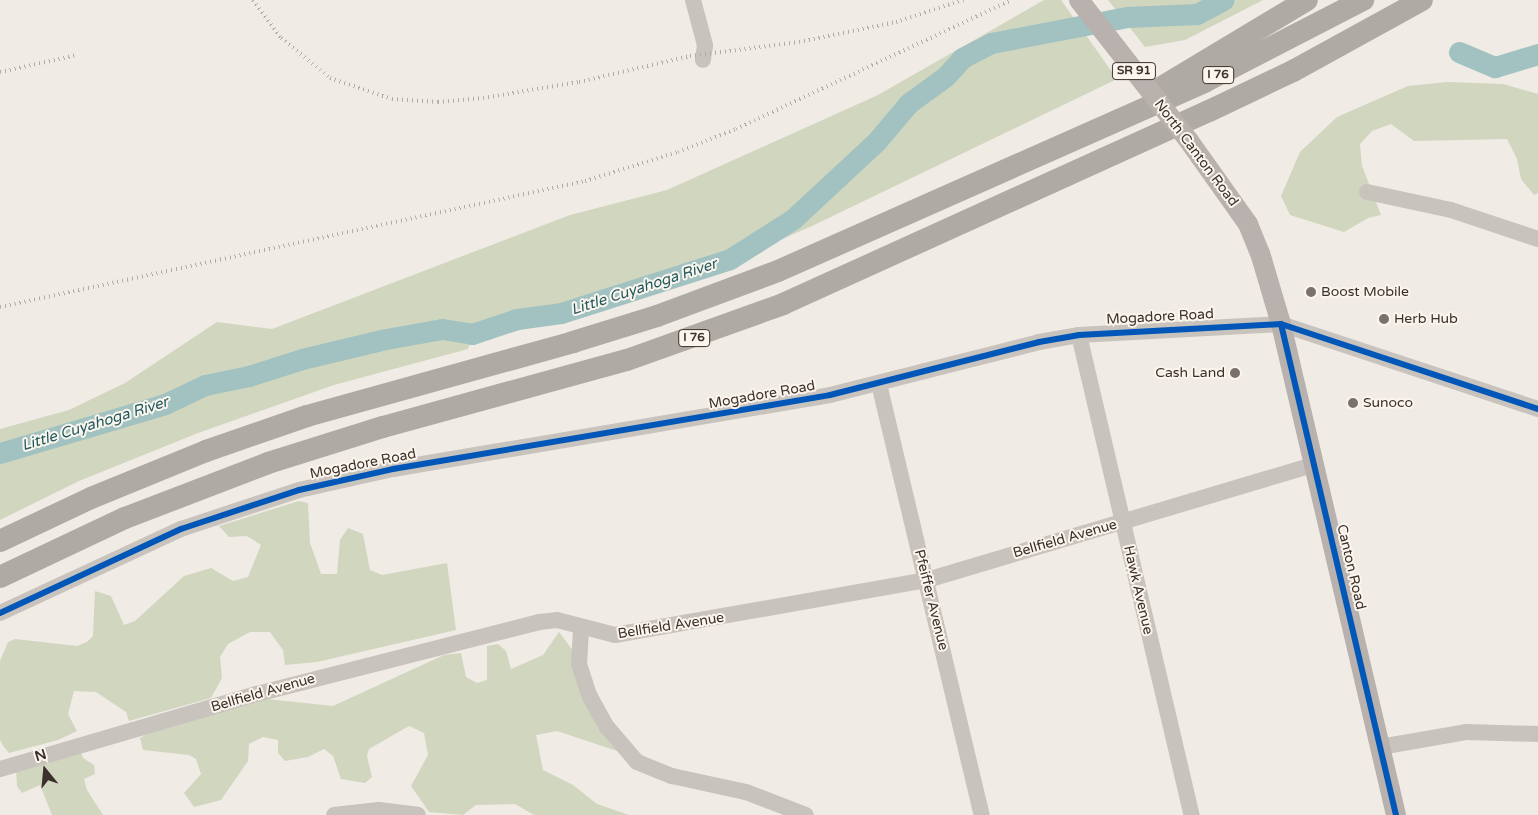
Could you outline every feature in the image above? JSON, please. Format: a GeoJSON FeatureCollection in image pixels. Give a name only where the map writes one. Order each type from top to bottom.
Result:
{"type":"FeatureCollection","features":[{"type":"Feature","properties":{"kind":"highway"},"geometry":{"type":"LineString","coordinates":[[1070,143],[1307,0]]}},
{"type":"Feature","properties":{"kind":"highway","name":"I 76"},"geometry":{"type":"LineString","coordinates":[[0,541],[180,462],[307,416],[657,316],[814,256],[1070,143],[1260,55],[1363,0]]}},
{"type":"Feature","properties":{"kind":"highway","name":"I 76"},"geometry":{"type":"LineString","coordinates":[[0,577],[125,518],[268,463],[383,427],[627,360],[782,304],[1293,71],[1422,0]]}},
{"type":"Feature","properties":{"kind":"main road","name":"North Canton Road"},"geometry":{"type":"LineString","coordinates":[[1079,0],[1189,141],[1248,224],[1260,253],[1281,324]]}},
{"type":"Feature","properties":{"kind":"main road","name":"Canton Road"},"geometry":{"type":"LineString","coordinates":[[1281,324],[1396,815]]}},
{"type":"Feature","properties":{"kind":"street"},"geometry":{"type":"LineString","coordinates":[[693,0],[704,45],[703,60]]}},
{"type":"Feature","properties":{"kind":"street"},"geometry":{"type":"LineString","coordinates":[[1367,192],[1451,210],[1538,239]]}},
{"type":"Feature","properties":{"kind":"street","name":"Mogadore Road"},"geometry":{"type":"LineString","coordinates":[[0,613],[181,529],[299,490],[393,470],[728,414],[879,384],[1039,342],[1079,335],[1281,324],[1538,409]]}},
{"type":"Feature","properties":{"kind":"street","name":"Hawk Avenue"},"geometry":{"type":"LineString","coordinates":[[1079,335],[1192,815]]}},
{"type":"Feature","properties":{"kind":"street","name":"Pfeiffer Avenue"},"geometry":{"type":"LineString","coordinates":[[879,384],[982,815]]}},
{"type":"Feature","properties":{"kind":"street","name":"Bellfield Avenue"},"geometry":{"type":"LineString","coordinates":[[0,769],[257,694],[539,622],[557,620],[581,628],[615,635],[927,580],[1313,465]]}},
{"type":"Feature","properties":{"kind":"street"},"geometry":{"type":"LineString","coordinates":[[581,628],[580,664],[589,695],[607,727],[636,762],[672,776],[746,792],[806,815]]}},
{"type":"Feature","properties":{"kind":"street"},"geometry":{"type":"LineString","coordinates":[[1380,746],[1466,732],[1538,734]]}},
{"type":"Feature","properties":{"kind":"street"},"geometry":{"type":"LineString","coordinates":[[334,815],[379,810],[418,815]]}},
{"type":"Feature","properties":{"kind":"green space"},"geometry":{"type":"Polygon","coordinates":[[[1044,0],[1061,0],[1117,79],[812,226],[698,276],[587,312],[470,342],[468,349],[334,385],[198,433],[79,481],[0,520],[0,429],[69,410],[125,383],[217,322],[272,329],[570,215],[667,190],[878,95],[1044,0]]]}},
{"type":"Feature","properties":{"kind":"green space"},"geometry":{"type":"Polygon","coordinates":[[[1108,0],[1263,0],[1185,40],[1145,47],[1108,0]]]}},
{"type":"Feature","properties":{"kind":"green space"},"geometry":{"type":"Polygon","coordinates":[[[1447,82],[1503,84],[1538,94],[1538,193],[1534,195],[1521,179],[1517,159],[1507,139],[1414,141],[1391,124],[1372,131],[1360,144],[1362,166],[1381,215],[1368,218],[1344,232],[1290,215],[1281,196],[1300,152],[1337,117],[1408,86],[1447,82]]]}},
{"type":"Feature","properties":{"kind":"green space"},"geometry":{"type":"Polygon","coordinates":[[[299,501],[308,503],[310,543],[321,574],[337,574],[340,540],[348,528],[363,534],[370,570],[382,575],[447,563],[456,630],[317,662],[285,665],[283,650],[270,632],[250,632],[228,644],[220,657],[222,678],[211,698],[129,721],[126,712],[96,692],[74,691],[68,714],[77,731],[58,740],[9,753],[0,740],[0,661],[8,642],[15,639],[77,646],[87,642],[93,636],[95,591],[111,596],[124,625],[135,621],[184,576],[211,568],[233,581],[248,577],[261,545],[247,536],[229,537],[219,526],[299,501]]]}},
{"type":"Feature","properties":{"kind":"green space"},"geometry":{"type":"Polygon","coordinates":[[[559,632],[574,652],[597,726],[617,751],[557,731],[536,735],[543,770],[573,785],[597,804],[629,815],[534,815],[515,804],[476,805],[463,815],[429,812],[411,786],[428,755],[424,733],[409,726],[369,749],[367,756],[372,777],[365,783],[341,779],[333,756],[324,749],[308,757],[285,761],[278,753],[278,740],[263,737],[249,744],[248,761],[221,800],[194,807],[184,793],[201,774],[196,759],[189,755],[143,750],[140,738],[154,730],[267,699],[333,706],[444,655],[461,653],[466,677],[477,683],[487,680],[487,646],[498,644],[506,651],[511,669],[543,655],[559,632]]]}},
{"type":"Feature","properties":{"kind":"green space"},"geometry":{"type":"Polygon","coordinates":[[[80,750],[83,758],[94,765],[95,774],[84,779],[87,790],[103,815],[52,815],[40,785],[22,793],[17,786],[16,768],[80,750]]]}},
{"type":"Feature","properties":{"kind":"waterway","name":"Little Cuyahoga River"},"geometry":{"type":"LineString","coordinates":[[0,453],[165,404],[205,385],[249,376],[302,359],[386,339],[442,329],[472,334],[517,319],[561,313],[730,259],[793,219],[876,142],[909,103],[946,76],[962,58],[991,43],[1127,17],[1197,14],[1223,0]]}},
{"type":"Feature","properties":{"kind":"waterway","name":"Little Cuyahoga River"},"geometry":{"type":"LineString","coordinates":[[1459,52],[1495,67],[1538,54]]}},
{"type":"Feature","properties":{"kind":"railway"},"geometry":{"type":"LineString","coordinates":[[253,0],[281,38],[330,78],[392,99],[438,102],[483,98],[579,82],[690,56],[799,42],[896,22],[963,0]]}},
{"type":"Feature","properties":{"kind":"railway"},"geometry":{"type":"LineString","coordinates":[[0,307],[585,181],[678,152],[736,129],[1012,0]]}},
{"type":"Feature","properties":{"kind":"railway"},"geometry":{"type":"LineString","coordinates":[[0,72],[77,55]]}},
{"type":"Feature","properties":{"kind":"cycle path"},"geometry":{"type":"LineString","coordinates":[[1281,324],[1396,815]]}},
{"type":"Feature","properties":{"kind":"cycle path"},"geometry":{"type":"LineString","coordinates":[[0,613],[181,529],[299,490],[393,469],[830,395],[1039,342],[1079,335],[1281,324],[1538,409]]}},
{"type":"Feature","properties":{"kind":"place","name":"Boost Mobile"},"geometry":{"type":"Point","coordinates":[1311,292]}},
{"type":"Feature","properties":{"kind":"place","name":"Herb Hub"},"geometry":{"type":"Point","coordinates":[1384,319]}},
{"type":"Feature","properties":{"kind":"place","name":"Cash Land"},"geometry":{"type":"Point","coordinates":[1235,373]}},
{"type":"Feature","properties":{"kind":"place","name":"Sunoco"},"geometry":{"type":"Point","coordinates":[1353,403]}}]}
